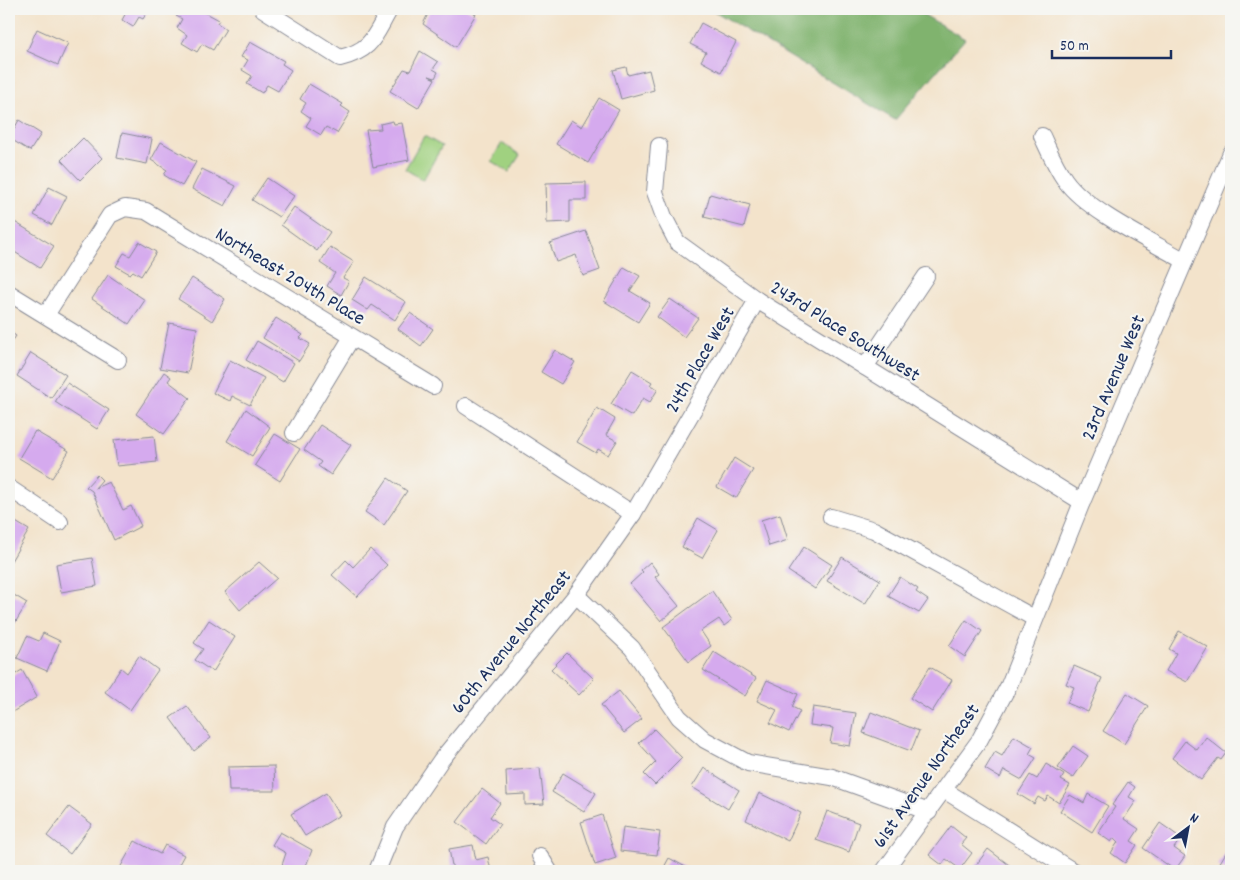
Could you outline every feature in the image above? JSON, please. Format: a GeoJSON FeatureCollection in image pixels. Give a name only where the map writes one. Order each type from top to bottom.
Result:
{"type":"FeatureCollection","features":[{"type":"Feature","properties":{"kind":"street"},"geometry":{"type":"LineString","coordinates":[[264,9],[340,58],[366,48],[390,9]]}},
{"type":"Feature","properties":{"kind":"street"},"geometry":{"type":"LineString","coordinates":[[1042,136],[1053,162],[1066,182],[1092,206],[1185,261]]}},
{"type":"Feature","properties":{"kind":"street","name":"243rd Place Southwest"},"geometry":{"type":"LineString","coordinates":[[659,146],[655,192],[664,217],[677,242],[711,269],[757,300],[1082,502]]}},
{"type":"Feature","properties":{"kind":"street","name":"23rd Avenue West"},"geometry":{"type":"LineString","coordinates":[[1034,618],[1231,153]]}},
{"type":"Feature","properties":{"kind":"street","name":"Northeast 204th Place"},"geometry":{"type":"LineString","coordinates":[[46,315],[110,215],[125,208],[146,211],[432,386]]}},
{"type":"Feature","properties":{"kind":"street"},"geometry":{"type":"LineString","coordinates":[[865,367],[926,276]]}},
{"type":"Feature","properties":{"kind":"street"},"geometry":{"type":"LineString","coordinates":[[9,293],[118,360]]}},
{"type":"Feature","properties":{"kind":"street","name":"24th Place West"},"geometry":{"type":"LineString","coordinates":[[678,439],[757,300]]}},
{"type":"Feature","properties":{"kind":"street"},"geometry":{"type":"LineString","coordinates":[[294,433],[352,337]]}},
{"type":"Feature","properties":{"kind":"street"},"geometry":{"type":"LineString","coordinates":[[466,406],[633,514]]}},
{"type":"Feature","properties":{"kind":"street","name":"60th Avenue Northeast"},"geometry":{"type":"LineString","coordinates":[[378,871],[395,827],[442,760],[576,594],[633,514],[678,439]]}},
{"type":"Feature","properties":{"kind":"street"},"geometry":{"type":"LineString","coordinates":[[9,488],[60,522]]}},
{"type":"Feature","properties":{"kind":"street"},"geometry":{"type":"LineString","coordinates":[[831,518],[874,530],[1034,618]]}},
{"type":"Feature","properties":{"kind":"street"},"geometry":{"type":"LineString","coordinates":[[576,594],[632,648],[679,717],[705,740],[748,763],[832,777],[929,812]]}},
{"type":"Feature","properties":{"kind":"street","name":"61st Avenue Northeast"},"geometry":{"type":"LineString","coordinates":[[884,871],[929,812],[979,741],[1009,685],[1034,618]]}},
{"type":"Feature","properties":{"kind":"street"},"geometry":{"type":"LineString","coordinates":[[944,790],[1073,871]]}},
{"type":"Feature","properties":{"kind":"street"},"geometry":{"type":"LineString","coordinates":[[540,856],[549,871]]}},
{"type":"Feature","properties":{"kind":"green space"},"geometry":{"type":"Polygon","coordinates":[[[711,9],[914,9],[965,39],[895,120],[711,9]]]}},
{"type":"Feature","properties":{"kind":"green space"},"geometry":{"type":"Polygon","coordinates":[[[424,136],[442,146],[423,180],[405,169],[424,136]]]}},
{"type":"Feature","properties":{"kind":"green space"},"geometry":{"type":"Polygon","coordinates":[[[502,143],[520,155],[509,172],[491,161],[502,143]]]}},
{"type":"Feature","properties":{"kind":"building"},"geometry":{"type":"Polygon","coordinates":[[[128,9],[149,9],[143,19],[139,17],[133,27],[122,20],[128,9]]]}},
{"type":"Feature","properties":{"kind":"building"},"geometry":{"type":"Polygon","coordinates":[[[180,9],[199,9],[219,20],[217,23],[226,29],[213,50],[202,44],[197,52],[182,43],[187,35],[177,28],[182,19],[176,16],[180,9]]]}},
{"type":"Feature","properties":{"kind":"building"},"geometry":{"type":"Polygon","coordinates":[[[467,9],[476,14],[456,47],[423,24],[430,10],[467,9]]]}},
{"type":"Feature","properties":{"kind":"building"},"geometry":{"type":"Polygon","coordinates":[[[701,23],[736,42],[721,72],[701,61],[706,52],[690,44],[701,23]]]}},
{"type":"Feature","properties":{"kind":"building"},"geometry":{"type":"Polygon","coordinates":[[[37,29],[68,43],[58,65],[27,51],[37,29]]]}},
{"type":"Feature","properties":{"kind":"building"},"geometry":{"type":"Polygon","coordinates":[[[250,42],[284,61],[282,64],[291,70],[278,91],[267,85],[262,93],[247,84],[252,76],[242,70],[248,60],[241,57],[250,42]]]}},
{"type":"Feature","properties":{"kind":"building"},"geometry":{"type":"Polygon","coordinates":[[[420,51],[438,62],[433,69],[438,72],[435,78],[429,76],[435,79],[418,108],[390,91],[404,69],[410,71],[420,51]]]}},
{"type":"Feature","properties":{"kind":"building"},"geometry":{"type":"Polygon","coordinates":[[[626,67],[628,75],[649,70],[654,90],[621,99],[613,70],[626,67]]]}},
{"type":"Feature","properties":{"kind":"building"},"geometry":{"type":"Polygon","coordinates":[[[309,84],[343,104],[341,106],[350,112],[337,133],[326,127],[321,135],[306,126],[311,118],[301,111],[306,103],[300,99],[309,84]]]}},
{"type":"Feature","properties":{"kind":"building"},"geometry":{"type":"Polygon","coordinates":[[[599,98],[619,110],[588,163],[556,144],[571,120],[582,127],[599,98]]]}},
{"type":"Feature","properties":{"kind":"building"},"geometry":{"type":"Polygon","coordinates":[[[19,120],[41,134],[30,151],[9,138],[19,120]]]}},
{"type":"Feature","properties":{"kind":"building"},"geometry":{"type":"Polygon","coordinates":[[[393,121],[394,124],[402,123],[409,160],[373,167],[366,130],[381,129],[380,124],[393,121]]]}},
{"type":"Feature","properties":{"kind":"building"},"geometry":{"type":"Polygon","coordinates":[[[122,133],[152,139],[147,164],[117,158],[122,133]]]}},
{"type":"Feature","properties":{"kind":"building"},"geometry":{"type":"Polygon","coordinates":[[[83,138],[102,158],[80,180],[61,160],[83,138]]]}},
{"type":"Feature","properties":{"kind":"building"},"geometry":{"type":"Polygon","coordinates":[[[161,142],[196,162],[182,186],[164,175],[167,170],[151,160],[161,142]]]}},
{"type":"Feature","properties":{"kind":"building"},"geometry":{"type":"Polygon","coordinates":[[[202,169],[236,186],[225,206],[192,189],[202,169]]]}},
{"type":"Feature","properties":{"kind":"building"},"geometry":{"type":"Polygon","coordinates":[[[267,178],[294,196],[279,217],[252,200],[267,178]]]}},
{"type":"Feature","properties":{"kind":"building"},"geometry":{"type":"Polygon","coordinates":[[[586,182],[586,200],[570,200],[570,222],[547,223],[546,183],[586,182]]]}},
{"type":"Feature","properties":{"kind":"building"},"geometry":{"type":"Polygon","coordinates":[[[49,187],[67,196],[52,225],[34,215],[49,187]]]}},
{"type":"Feature","properties":{"kind":"building"},"geometry":{"type":"Polygon","coordinates":[[[710,194],[750,205],[744,227],[704,217],[710,194]]]}},
{"type":"Feature","properties":{"kind":"building"},"geometry":{"type":"Polygon","coordinates":[[[294,207],[330,232],[317,251],[281,225],[294,207]]]}},
{"type":"Feature","properties":{"kind":"building"},"geometry":{"type":"Polygon","coordinates":[[[13,221],[54,246],[40,268],[13,251],[9,258],[9,228],[13,221]]]}},
{"type":"Feature","properties":{"kind":"building"},"geometry":{"type":"Polygon","coordinates":[[[586,231],[600,270],[583,276],[576,255],[556,262],[550,243],[586,231]]]}},
{"type":"Feature","properties":{"kind":"building"},"geometry":{"type":"Polygon","coordinates":[[[139,242],[156,252],[141,276],[133,271],[130,274],[116,266],[124,253],[130,256],[139,242]]]}},
{"type":"Feature","properties":{"kind":"building"},"geometry":{"type":"Polygon","coordinates":[[[330,247],[354,262],[343,278],[349,281],[341,295],[327,286],[335,273],[320,263],[330,247]]]}},
{"type":"Feature","properties":{"kind":"building"},"geometry":{"type":"Polygon","coordinates":[[[624,267],[640,276],[630,291],[650,303],[638,322],[604,301],[624,267]]]}},
{"type":"Feature","properties":{"kind":"building"},"geometry":{"type":"Polygon","coordinates":[[[108,275],[145,300],[129,324],[92,299],[108,275]]]}},
{"type":"Feature","properties":{"kind":"building"},"geometry":{"type":"Polygon","coordinates":[[[366,277],[406,302],[395,320],[372,305],[368,310],[352,300],[366,277]]]}},
{"type":"Feature","properties":{"kind":"building"},"geometry":{"type":"Polygon","coordinates":[[[192,278],[225,299],[212,321],[178,299],[192,278]]]}},
{"type":"Feature","properties":{"kind":"building"},"geometry":{"type":"Polygon","coordinates":[[[670,299],[698,318],[684,337],[657,317],[670,299]]]}},
{"type":"Feature","properties":{"kind":"building"},"geometry":{"type":"Polygon","coordinates":[[[410,313],[433,329],[421,346],[398,329],[410,313]]]}},
{"type":"Feature","properties":{"kind":"building"},"geometry":{"type":"Polygon","coordinates":[[[276,318],[303,335],[300,338],[310,344],[299,361],[263,338],[276,318]]]}},
{"type":"Feature","properties":{"kind":"building"},"geometry":{"type":"Polygon","coordinates":[[[169,323],[197,328],[188,373],[160,368],[169,323]]]}},
{"type":"Feature","properties":{"kind":"building"},"geometry":{"type":"Polygon","coordinates":[[[9,331],[16,336],[9,346],[9,331]]]}},
{"type":"Feature","properties":{"kind":"building"},"geometry":{"type":"Polygon","coordinates":[[[257,341],[294,363],[283,382],[246,360],[257,341]]]}},
{"type":"Feature","properties":{"kind":"building"},"geometry":{"type":"Polygon","coordinates":[[[555,350],[575,362],[561,384],[541,372],[555,350]]]}},
{"type":"Feature","properties":{"kind":"building"},"geometry":{"type":"Polygon","coordinates":[[[31,353],[66,375],[51,398],[17,376],[31,353]]]}},
{"type":"Feature","properties":{"kind":"building"},"geometry":{"type":"Polygon","coordinates":[[[230,360],[264,378],[250,405],[232,396],[230,401],[213,393],[230,360]]]}},
{"type":"Feature","properties":{"kind":"building"},"geometry":{"type":"Polygon","coordinates":[[[632,370],[652,382],[650,385],[658,389],[650,402],[643,398],[632,416],[611,404],[632,370]]]}},
{"type":"Feature","properties":{"kind":"building"},"geometry":{"type":"Polygon","coordinates":[[[164,372],[171,377],[168,381],[190,398],[164,434],[136,414],[164,372]]]}},
{"type":"Feature","properties":{"kind":"building"},"geometry":{"type":"Polygon","coordinates":[[[67,383],[109,410],[97,429],[55,402],[67,383]]]}},
{"type":"Feature","properties":{"kind":"building"},"geometry":{"type":"Polygon","coordinates":[[[597,408],[615,419],[606,435],[617,441],[608,455],[598,449],[596,453],[577,442],[597,408]]]}},
{"type":"Feature","properties":{"kind":"building"},"geometry":{"type":"Polygon","coordinates":[[[246,409],[270,427],[252,456],[227,441],[246,409]]]}},
{"type":"Feature","properties":{"kind":"building"},"geometry":{"type":"Polygon","coordinates":[[[320,425],[351,445],[331,475],[318,466],[321,462],[304,450],[320,425]]]}},
{"type":"Feature","properties":{"kind":"building"},"geometry":{"type":"Polygon","coordinates":[[[35,431],[69,451],[52,478],[19,458],[35,431]]]}},
{"type":"Feature","properties":{"kind":"building"},"geometry":{"type":"Polygon","coordinates":[[[275,434],[300,449],[280,481],[255,465],[275,434]]]}},
{"type":"Feature","properties":{"kind":"building"},"geometry":{"type":"Polygon","coordinates":[[[154,436],[157,462],[117,466],[114,440],[154,436]]]}},
{"type":"Feature","properties":{"kind":"building"},"geometry":{"type":"Polygon","coordinates":[[[734,458],[753,470],[736,498],[717,487],[734,458]]]}},
{"type":"Feature","properties":{"kind":"building"},"geometry":{"type":"Polygon","coordinates":[[[97,475],[102,480],[95,488],[109,482],[123,510],[131,506],[141,526],[114,540],[92,491],[86,487],[97,475]]]}},
{"type":"Feature","properties":{"kind":"building"},"geometry":{"type":"Polygon","coordinates":[[[388,478],[407,491],[384,525],[365,512],[388,478]]]}},
{"type":"Feature","properties":{"kind":"building"},"geometry":{"type":"Polygon","coordinates":[[[780,514],[788,540],[769,546],[761,520],[780,514]]]}},
{"type":"Feature","properties":{"kind":"building"},"geometry":{"type":"Polygon","coordinates":[[[9,518],[29,530],[11,561],[9,559],[9,518]]]}},
{"type":"Feature","properties":{"kind":"building"},"geometry":{"type":"Polygon","coordinates":[[[698,518],[718,530],[702,558],[682,547],[698,518]]]}},
{"type":"Feature","properties":{"kind":"building"},"geometry":{"type":"Polygon","coordinates":[[[804,547],[832,565],[815,589],[788,571],[804,547]]]}},
{"type":"Feature","properties":{"kind":"building"},"geometry":{"type":"Polygon","coordinates":[[[370,549],[387,565],[357,597],[332,575],[346,560],[353,567],[370,549]]]}},
{"type":"Feature","properties":{"kind":"building"},"geometry":{"type":"Polygon","coordinates":[[[842,557],[880,580],[865,604],[827,581],[842,557]]]}},
{"type":"Feature","properties":{"kind":"building"},"geometry":{"type":"Polygon","coordinates":[[[92,558],[97,586],[61,592],[56,564],[92,558]]]}},
{"type":"Feature","properties":{"kind":"building"},"geometry":{"type":"Polygon","coordinates":[[[259,562],[277,578],[240,610],[225,592],[259,562]]]}},
{"type":"Feature","properties":{"kind":"building"},"geometry":{"type":"Polygon","coordinates":[[[650,562],[659,574],[655,577],[679,606],[661,621],[630,584],[643,572],[641,570],[650,562]]]}},
{"type":"Feature","properties":{"kind":"building"},"geometry":{"type":"Polygon","coordinates":[[[900,577],[918,589],[916,592],[928,600],[919,613],[888,596],[900,577]]]}},
{"type":"Feature","properties":{"kind":"building"},"geometry":{"type":"Polygon","coordinates":[[[712,591],[732,620],[724,626],[719,619],[701,631],[711,646],[689,662],[663,627],[712,591]]]}},
{"type":"Feature","properties":{"kind":"building"},"geometry":{"type":"Polygon","coordinates":[[[9,592],[27,603],[15,623],[9,620],[9,592]]]}},
{"type":"Feature","properties":{"kind":"building"},"geometry":{"type":"Polygon","coordinates":[[[209,620],[235,637],[213,672],[195,660],[203,649],[194,643],[209,620]]]}},
{"type":"Feature","properties":{"kind":"building"},"geometry":{"type":"Polygon","coordinates":[[[966,620],[982,631],[965,657],[949,646],[966,620]]]}},
{"type":"Feature","properties":{"kind":"building"},"geometry":{"type":"Polygon","coordinates":[[[1179,631],[1208,647],[1187,682],[1166,671],[1176,653],[1169,649],[1179,631]]]}},
{"type":"Feature","properties":{"kind":"building"},"geometry":{"type":"Polygon","coordinates":[[[43,633],[60,641],[47,671],[17,658],[27,636],[39,641],[43,633]]]}},
{"type":"Feature","properties":{"kind":"building"},"geometry":{"type":"Polygon","coordinates":[[[714,652],[756,678],[745,696],[703,670],[714,652]]]}},
{"type":"Feature","properties":{"kind":"building"},"geometry":{"type":"Polygon","coordinates":[[[567,653],[594,679],[579,695],[551,669],[567,653]]]}},
{"type":"Feature","properties":{"kind":"building"},"geometry":{"type":"Polygon","coordinates":[[[139,656],[158,670],[130,710],[105,692],[121,668],[127,673],[139,656]]]}},
{"type":"Feature","properties":{"kind":"building"},"geometry":{"type":"Polygon","coordinates":[[[1074,666],[1102,678],[1088,712],[1067,703],[1074,687],[1066,684],[1074,666]]]}},
{"type":"Feature","properties":{"kind":"building"},"geometry":{"type":"Polygon","coordinates":[[[930,667],[952,680],[932,712],[910,698],[930,667]]]}},
{"type":"Feature","properties":{"kind":"building"},"geometry":{"type":"Polygon","coordinates":[[[22,670],[37,697],[9,714],[9,678],[22,670]]]}},
{"type":"Feature","properties":{"kind":"building"},"geometry":{"type":"Polygon","coordinates":[[[767,680],[798,694],[792,707],[800,711],[789,732],[770,723],[777,710],[757,701],[767,680]]]}},
{"type":"Feature","properties":{"kind":"building"},"geometry":{"type":"Polygon","coordinates":[[[619,691],[642,719],[624,733],[601,705],[619,691]]]}},
{"type":"Feature","properties":{"kind":"building"},"geometry":{"type":"Polygon","coordinates":[[[1127,693],[1148,706],[1124,744],[1103,731],[1127,693]]]}},
{"type":"Feature","properties":{"kind":"building"},"geometry":{"type":"Polygon","coordinates":[[[187,706],[211,738],[194,751],[170,718],[187,706]]]}},
{"type":"Feature","properties":{"kind":"building"},"geometry":{"type":"Polygon","coordinates":[[[813,707],[856,713],[850,746],[830,743],[833,728],[810,725],[813,707]]]}},
{"type":"Feature","properties":{"kind":"building"},"geometry":{"type":"Polygon","coordinates":[[[871,712],[919,731],[911,751],[863,733],[871,712]]]}},
{"type":"Feature","properties":{"kind":"building"},"geometry":{"type":"Polygon","coordinates":[[[654,729],[682,758],[655,785],[644,774],[656,762],[639,743],[654,729]]]}},
{"type":"Feature","properties":{"kind":"building"},"geometry":{"type":"Polygon","coordinates":[[[1014,736],[1033,747],[1029,754],[1036,758],[1022,780],[1004,770],[1000,778],[985,769],[995,752],[1002,756],[1014,736]]]}},
{"type":"Feature","properties":{"kind":"building"},"geometry":{"type":"Polygon","coordinates":[[[1206,737],[1226,753],[1221,760],[1218,758],[1201,780],[1172,758],[1185,741],[1197,750],[1206,737]]]}},
{"type":"Feature","properties":{"kind":"building"},"geometry":{"type":"Polygon","coordinates":[[[1073,746],[1088,756],[1073,778],[1058,768],[1073,746]]]}},
{"type":"Feature","properties":{"kind":"building"},"geometry":{"type":"Polygon","coordinates":[[[1046,764],[1064,775],[1061,780],[1070,785],[1059,803],[1048,796],[1045,801],[1038,797],[1034,804],[1018,794],[1030,775],[1037,779],[1046,764]]]}},
{"type":"Feature","properties":{"kind":"building"},"geometry":{"type":"Polygon","coordinates":[[[274,766],[275,791],[229,791],[228,767],[274,766]]]}},
{"type":"Feature","properties":{"kind":"building"},"geometry":{"type":"Polygon","coordinates":[[[540,768],[544,804],[525,805],[525,794],[507,795],[506,771],[540,768]]]}},
{"type":"Feature","properties":{"kind":"building"},"geometry":{"type":"Polygon","coordinates":[[[704,768],[739,790],[728,809],[692,787],[704,768]]]}},
{"type":"Feature","properties":{"kind":"building"},"geometry":{"type":"Polygon","coordinates":[[[563,773],[596,793],[584,812],[552,792],[563,773]]]}},
{"type":"Feature","properties":{"kind":"building"},"geometry":{"type":"Polygon","coordinates":[[[1128,782],[1135,787],[1129,797],[1136,801],[1124,819],[1139,829],[1131,841],[1137,845],[1125,863],[1111,853],[1118,842],[1114,838],[1111,842],[1098,833],[1115,807],[1112,805],[1128,782]]]}},
{"type":"Feature","properties":{"kind":"building"},"geometry":{"type":"Polygon","coordinates":[[[482,789],[500,803],[490,817],[500,824],[486,844],[457,822],[482,789]]]}},
{"type":"Feature","properties":{"kind":"building"},"geometry":{"type":"Polygon","coordinates":[[[326,793],[340,815],[305,836],[291,814],[326,793]]]}},
{"type":"Feature","properties":{"kind":"building"},"geometry":{"type":"Polygon","coordinates":[[[759,793],[801,813],[788,841],[746,820],[759,793]]]}},
{"type":"Feature","properties":{"kind":"building"},"geometry":{"type":"Polygon","coordinates":[[[1088,794],[1108,806],[1092,832],[1060,811],[1070,795],[1084,803],[1088,794]]]}},
{"type":"Feature","properties":{"kind":"building"},"geometry":{"type":"Polygon","coordinates":[[[69,807],[92,824],[70,854],[47,836],[69,807]]]}},
{"type":"Feature","properties":{"kind":"building"},"geometry":{"type":"Polygon","coordinates":[[[827,811],[859,823],[849,852],[816,840],[827,811]]]}},
{"type":"Feature","properties":{"kind":"building"},"geometry":{"type":"Polygon","coordinates":[[[602,815],[616,858],[595,865],[581,822],[602,815]]]}},
{"type":"Feature","properties":{"kind":"building"},"geometry":{"type":"Polygon","coordinates":[[[1160,823],[1181,838],[1174,848],[1185,856],[1175,870],[1143,848],[1160,823]]]}},
{"type":"Feature","properties":{"kind":"building"},"geometry":{"type":"Polygon","coordinates":[[[951,826],[966,838],[961,844],[972,853],[960,869],[946,859],[942,865],[929,855],[951,826]]]}},
{"type":"Feature","properties":{"kind":"building"},"geometry":{"type":"Polygon","coordinates":[[[623,827],[660,832],[657,855],[620,851],[623,827]]]}},
{"type":"Feature","properties":{"kind":"building"},"geometry":{"type":"Polygon","coordinates":[[[280,832],[312,850],[304,871],[280,871],[286,853],[272,845],[280,832]]]}},
{"type":"Feature","properties":{"kind":"building"},"geometry":{"type":"Polygon","coordinates":[[[135,841],[160,854],[165,845],[184,855],[178,866],[188,871],[127,871],[120,868],[135,841]]]}},
{"type":"Feature","properties":{"kind":"building"},"geometry":{"type":"Polygon","coordinates":[[[1231,844],[1231,871],[1228,871],[1218,866],[1231,844]]]}},
{"type":"Feature","properties":{"kind":"building"},"geometry":{"type":"Polygon","coordinates":[[[473,845],[476,860],[488,857],[491,871],[453,871],[449,849],[473,845]]]}},
{"type":"Feature","properties":{"kind":"building"},"geometry":{"type":"Polygon","coordinates":[[[988,849],[1013,868],[1011,871],[979,871],[974,868],[988,849]]]}},
{"type":"Feature","properties":{"kind":"building"},"geometry":{"type":"Polygon","coordinates":[[[669,858],[693,871],[662,871],[669,858]]]}}]}
